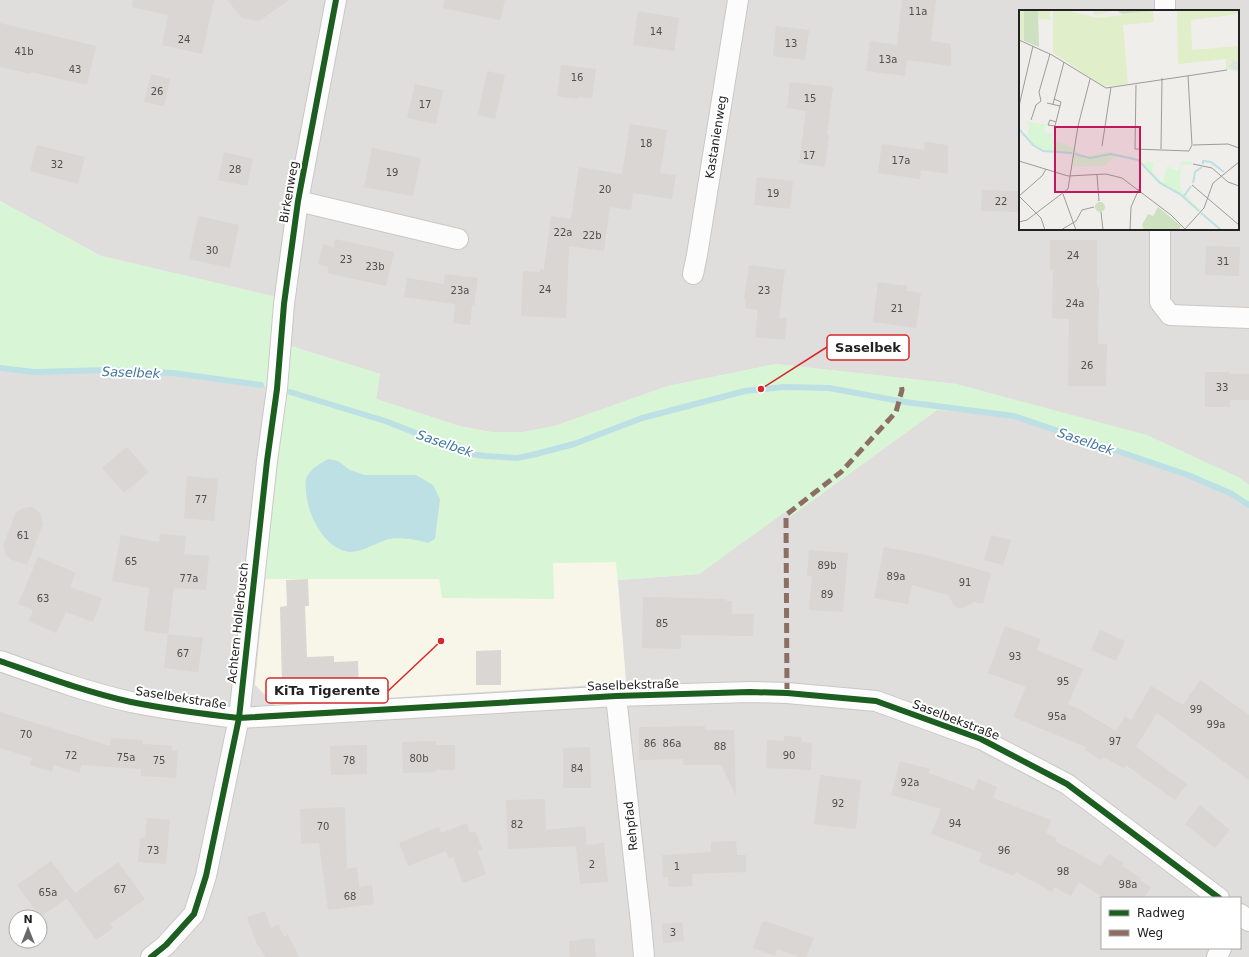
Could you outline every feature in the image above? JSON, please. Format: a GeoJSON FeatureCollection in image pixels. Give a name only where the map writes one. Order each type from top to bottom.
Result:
{"type":"FeatureCollection","features":[{"type":"Feature","properties":{"kind":"street","name":"Birkenweg"},"geometry":{"type":"LineString","coordinates":[[276,389],[284,304],[298,201],[336,0]]}},
{"type":"Feature","properties":{"kind":"street","name":"Kastanienweg"},"geometry":{"type":"LineString","coordinates":[[693,274],[698,255],[738,0]]}},
{"type":"Feature","properties":{"kind":"street","name":"Birkenweg"},"geometry":{"type":"LineString","coordinates":[[298,201],[458,239]]}},
{"type":"Feature","properties":{"kind":"street"},"geometry":{"type":"LineString","coordinates":[[1160,230],[1160,302],[1170,315],[1249,318]]}},
{"type":"Feature","properties":{"kind":"street","name":"Achtern Hollerbusch"},"geometry":{"type":"LineString","coordinates":[[151,957],[166,945],[194,914],[206,876],[239,718],[276,389]]}},
{"type":"Feature","properties":{"kind":"street","name":"Saselbekstraße"},"geometry":{"type":"LineString","coordinates":[[0,661],[62,683],[130,701],[185,712],[239,718],[616,696],[750,692],[787,693],[876,701],[981,739],[1067,784],[1218,897]]}},
{"type":"Feature","properties":{"kind":"street","name":"Rehpfad"},"geometry":{"type":"LineString","coordinates":[[616,696],[642,923],[644,957]]}},
{"type":"Feature","properties":{"kind":"street"},"geometry":{"type":"LineString","coordinates":[[1241,915],[1249,921]]}},
{"type":"Feature","properties":{"kind":"shaded area"},"geometry":{"type":"Polygon","coordinates":[[[0,0],[1249,0],[1249,485],[1238,477],[1025,403],[956,384],[776,364],[668,386],[555,426],[524,432],[491,432],[459,426],[376,399],[380,374],[291,346],[274,345],[280,298],[101,256],[0,201],[0,0]]]}},
{"type":"Feature","properties":{"kind":"shaded area"},"geometry":{"type":"Polygon","coordinates":[[[0,368],[35,372],[108,370],[173,373],[261,385],[283,391],[255,685],[626,683],[618,580],[699,574],[785,511],[791,516],[937,410],[1014,416],[1188,475],[1230,493],[1249,505],[1249,957],[0,957],[0,368]]]}},
{"type":"Feature","properties":{"kind":"shaded area"},"geometry":{"type":"Polygon","coordinates":[[[616,562],[626,683],[275,705],[255,685],[266,579],[440,579],[554,599],[552,563],[616,562]]]}},
{"type":"Feature","properties":{"kind":"green space"},"geometry":{"type":"Polygon","coordinates":[[[0,201],[101,256],[281,298],[274,345],[291,346],[380,374],[376,399],[459,426],[491,432],[524,432],[555,426],[668,386],[776,364],[956,384],[1147,435],[1238,477],[1249,485],[1249,505],[1230,493],[1188,475],[1014,416],[937,410],[791,516],[785,512],[699,574],[618,580],[616,562],[553,563],[554,599],[442,598],[439,579],[266,579],[283,391],[261,385],[173,373],[108,370],[35,372],[0,368],[0,201]]]}},
{"type":"Feature","properties":{"kind":"water"},"geometry":{"type":"Polygon","coordinates":[[[329,459],[338,461],[350,470],[365,475],[416,475],[433,485],[440,499],[435,539],[428,543],[409,539],[389,539],[353,552],[340,549],[331,544],[324,537],[313,519],[307,500],[306,483],[308,475],[313,469],[329,459]]]}},
{"type":"Feature","properties":{"kind":"building"},"geometry":{"type":"Polygon","coordinates":[[[133,0],[214,0],[202,54],[162,45],[168,15],[132,7],[133,0]]]}},
{"type":"Feature","properties":{"kind":"building"},"geometry":{"type":"Polygon","coordinates":[[[227,0],[289,0],[259,21],[242,18],[227,0]]]}},
{"type":"Feature","properties":{"kind":"building"},"geometry":{"type":"Polygon","coordinates":[[[444,0],[505,0],[500,20],[443,8],[444,0]]]}},
{"type":"Feature","properties":{"kind":"building"},"geometry":{"type":"Polygon","coordinates":[[[902,0],[936,0],[931,41],[951,44],[951,66],[907,60],[905,76],[866,71],[870,41],[897,45],[902,0]]]}},
{"type":"Feature","properties":{"kind":"building"},"geometry":{"type":"Polygon","coordinates":[[[638,11],[679,18],[674,51],[633,45],[638,11]]]}},
{"type":"Feature","properties":{"kind":"building"},"geometry":{"type":"Polygon","coordinates":[[[0,23],[96,46],[87,85],[31,72],[31,74],[0,67],[0,23]]]}},
{"type":"Feature","properties":{"kind":"building"},"geometry":{"type":"Polygon","coordinates":[[[776,26],[809,30],[805,60],[773,56],[776,26]]]}},
{"type":"Feature","properties":{"kind":"building"},"geometry":{"type":"Polygon","coordinates":[[[561,65],[596,69],[592,98],[578,97],[577,99],[557,96],[561,65]]]}},
{"type":"Feature","properties":{"kind":"building"},"geometry":{"type":"Polygon","coordinates":[[[487,71],[505,75],[495,119],[478,115],[487,71]]]}},
{"type":"Feature","properties":{"kind":"building"},"geometry":{"type":"Polygon","coordinates":[[[151,74],[170,79],[164,106],[144,102],[151,74]]]}},
{"type":"Feature","properties":{"kind":"building"},"geometry":{"type":"Polygon","coordinates":[[[790,82],[833,87],[827,134],[829,135],[825,167],[799,163],[806,111],[787,108],[790,82]]]}},
{"type":"Feature","properties":{"kind":"building"},"geometry":{"type":"Polygon","coordinates":[[[415,84],[443,90],[436,124],[407,118],[415,84]]]}},
{"type":"Feature","properties":{"kind":"building"},"geometry":{"type":"Polygon","coordinates":[[[630,124],[667,130],[660,173],[676,175],[672,199],[633,193],[631,210],[610,207],[604,251],[569,246],[566,318],[521,316],[523,271],[540,272],[540,269],[544,269],[551,216],[571,219],[579,167],[622,174],[630,124]]]}},
{"type":"Feature","properties":{"kind":"building"},"geometry":{"type":"Polygon","coordinates":[[[925,142],[948,145],[948,174],[921,170],[920,179],[878,173],[882,144],[924,150],[925,142]]]}},
{"type":"Feature","properties":{"kind":"building"},"geometry":{"type":"Polygon","coordinates":[[[37,145],[85,157],[78,184],[30,171],[37,145]]]}},
{"type":"Feature","properties":{"kind":"building"},"geometry":{"type":"Polygon","coordinates":[[[372,148],[421,158],[413,196],[364,187],[372,148]]]}},
{"type":"Feature","properties":{"kind":"building"},"geometry":{"type":"Polygon","coordinates":[[[224,152],[253,159],[247,186],[218,180],[224,152]]]}},
{"type":"Feature","properties":{"kind":"building"},"geometry":{"type":"Polygon","coordinates":[[[757,177],[793,181],[790,209],[754,205],[757,177]]]}},
{"type":"Feature","properties":{"kind":"building"},"geometry":{"type":"Polygon","coordinates":[[[982,190],[1019,191],[1019,212],[981,211],[982,190]]]}},
{"type":"Feature","properties":{"kind":"building"},"geometry":{"type":"Polygon","coordinates":[[[198,216],[239,225],[230,268],[189,259],[198,216]]]}},
{"type":"Feature","properties":{"kind":"building"},"geometry":{"type":"Polygon","coordinates":[[[335,239],[394,252],[386,286],[327,273],[329,267],[318,264],[323,244],[333,247],[335,239]]]}},
{"type":"Feature","properties":{"kind":"building"},"geometry":{"type":"Polygon","coordinates":[[[1050,240],[1097,240],[1097,287],[1099,287],[1098,344],[1107,344],[1106,386],[1068,386],[1069,319],[1052,318],[1053,270],[1050,270],[1050,240]]]}},
{"type":"Feature","properties":{"kind":"building"},"geometry":{"type":"Polygon","coordinates":[[[1206,246],[1240,247],[1239,276],[1205,275],[1206,246]]]}},
{"type":"Feature","properties":{"kind":"building"},"geometry":{"type":"Polygon","coordinates":[[[749,265],[785,270],[779,318],[787,318],[785,340],[755,337],[758,310],[745,308],[746,299],[744,299],[749,265]]]}},
{"type":"Feature","properties":{"kind":"building"},"geometry":{"type":"Polygon","coordinates":[[[445,274],[478,278],[474,305],[472,305],[470,325],[453,323],[455,304],[404,297],[407,278],[444,284],[445,274]]]}},
{"type":"Feature","properties":{"kind":"building"},"geometry":{"type":"Polygon","coordinates":[[[878,282],[907,286],[907,291],[921,293],[916,328],[873,322],[878,282]]]}},
{"type":"Feature","properties":{"kind":"building"},"geometry":{"type":"Polygon","coordinates":[[[1205,372],[1249,374],[1249,400],[1230,400],[1230,407],[1205,407],[1205,372]]]}},
{"type":"Feature","properties":{"kind":"building"},"geometry":{"type":"Polygon","coordinates":[[[127,447],[149,472],[124,493],[102,468],[127,447]]]}},
{"type":"Feature","properties":{"kind":"building"},"geometry":{"type":"Polygon","coordinates":[[[187,476],[218,479],[214,521],[184,518],[187,476]]]}},
{"type":"Feature","properties":{"kind":"building"},"geometry":{"type":"Polygon","coordinates":[[[31,507],[37,510],[41,515],[43,524],[27,565],[10,559],[3,546],[16,512],[24,508],[31,507]]]}},
{"type":"Feature","properties":{"kind":"building"},"geometry":{"type":"Polygon","coordinates":[[[160,534],[186,536],[184,554],[209,556],[206,590],[174,588],[168,634],[144,631],[149,588],[112,581],[121,535],[159,542],[160,534]]]}},
{"type":"Feature","properties":{"kind":"building"},"geometry":{"type":"Polygon","coordinates":[[[991,535],[1011,540],[1003,565],[984,560],[991,535]]]}},
{"type":"Feature","properties":{"kind":"building"},"geometry":{"type":"Polygon","coordinates":[[[884,547],[927,555],[991,573],[983,604],[974,602],[963,608],[958,608],[954,605],[948,595],[912,585],[908,604],[874,598],[884,547]]]}},
{"type":"Feature","properties":{"kind":"building"},"geometry":{"type":"Polygon","coordinates":[[[809,550],[848,553],[843,612],[809,610],[812,576],[807,576],[809,550]]]}},
{"type":"Feature","properties":{"kind":"building"},"geometry":{"type":"Polygon","coordinates":[[[38,557],[76,573],[70,587],[102,598],[93,622],[66,612],[56,633],[29,621],[33,610],[18,604],[38,557]]]}},
{"type":"Feature","properties":{"kind":"building"},"geometry":{"type":"Polygon","coordinates":[[[308,579],[309,606],[305,606],[307,657],[334,656],[334,662],[358,661],[359,693],[319,695],[318,682],[282,683],[280,607],[287,606],[286,580],[308,579]]]}},
{"type":"Feature","properties":{"kind":"building"},"geometry":{"type":"Polygon","coordinates":[[[643,597],[726,599],[726,601],[732,601],[732,614],[754,614],[753,636],[681,635],[681,649],[642,648],[643,597]]]}},
{"type":"Feature","properties":{"kind":"building"},"geometry":{"type":"Polygon","coordinates":[[[1005,626],[1041,639],[1037,650],[1083,669],[1068,704],[1116,731],[1125,716],[1131,720],[1151,686],[1183,705],[1200,680],[1249,715],[1249,780],[1157,713],[1136,747],[1187,784],[1175,800],[1126,765],[1124,768],[1103,757],[1101,760],[1085,750],[1086,747],[1013,717],[1026,687],[988,673],[1005,626]]]}},
{"type":"Feature","properties":{"kind":"building"},"geometry":{"type":"Polygon","coordinates":[[[1100,630],[1125,641],[1116,661],[1091,650],[1100,630]]]}},
{"type":"Feature","properties":{"kind":"building"},"geometry":{"type":"Polygon","coordinates":[[[168,634],[203,638],[198,672],[164,668],[168,634]]]}},
{"type":"Feature","properties":{"kind":"building"},"geometry":{"type":"Polygon","coordinates":[[[501,650],[501,685],[476,685],[476,651],[501,650]]]}},
{"type":"Feature","properties":{"kind":"building"},"geometry":{"type":"Polygon","coordinates":[[[0,712],[110,746],[111,738],[143,740],[143,744],[172,746],[171,750],[178,751],[176,778],[141,776],[141,769],[82,765],[79,773],[54,765],[52,772],[30,765],[32,758],[0,748],[0,712]]]}},
{"type":"Feature","properties":{"kind":"building"},"geometry":{"type":"Polygon","coordinates":[[[705,726],[705,730],[734,730],[736,796],[721,765],[683,765],[683,759],[639,760],[639,727],[705,726]]]}},
{"type":"Feature","properties":{"kind":"building"},"geometry":{"type":"Polygon","coordinates":[[[784,736],[802,737],[802,742],[812,743],[811,770],[766,768],[767,740],[784,741],[784,736]]]}},
{"type":"Feature","properties":{"kind":"building"},"geometry":{"type":"Polygon","coordinates":[[[436,741],[436,745],[455,745],[455,770],[403,773],[402,742],[436,741]]]}},
{"type":"Feature","properties":{"kind":"building"},"geometry":{"type":"Polygon","coordinates":[[[367,745],[367,774],[331,775],[330,746],[367,745]]]}},
{"type":"Feature","properties":{"kind":"building"},"geometry":{"type":"Polygon","coordinates":[[[590,747],[591,788],[563,788],[563,748],[590,747]]]}},
{"type":"Feature","properties":{"kind":"building"},"geometry":{"type":"Polygon","coordinates":[[[900,761],[930,769],[929,773],[974,790],[978,779],[997,787],[993,798],[1051,820],[1046,833],[1057,838],[1055,841],[1101,866],[1109,854],[1123,863],[1122,866],[1141,878],[1140,880],[1151,887],[1145,897],[1102,897],[1079,882],[1071,896],[1055,887],[1052,892],[1016,872],[1014,876],[979,862],[982,853],[931,834],[941,809],[891,795],[900,761]]]}},
{"type":"Feature","properties":{"kind":"building"},"geometry":{"type":"Polygon","coordinates":[[[820,775],[861,780],[856,829],[814,824],[820,775]]]}},
{"type":"Feature","properties":{"kind":"building"},"geometry":{"type":"Polygon","coordinates":[[[545,799],[546,830],[585,826],[587,845],[604,843],[608,882],[580,884],[576,846],[508,849],[506,800],[545,799]]]}},
{"type":"Feature","properties":{"kind":"building"},"geometry":{"type":"Polygon","coordinates":[[[1200,805],[1230,830],[1215,848],[1185,824],[1200,805]]]}},
{"type":"Feature","properties":{"kind":"building"},"geometry":{"type":"Polygon","coordinates":[[[345,807],[347,869],[357,867],[359,887],[372,885],[374,904],[328,910],[319,843],[301,844],[300,809],[345,807]]]}},
{"type":"Feature","properties":{"kind":"building"},"geometry":{"type":"Polygon","coordinates":[[[147,818],[170,820],[166,864],[138,862],[140,838],[145,838],[147,818]]]}},
{"type":"Feature","properties":{"kind":"building"},"geometry":{"type":"Polygon","coordinates":[[[467,823],[470,833],[475,831],[483,850],[477,850],[486,874],[463,883],[453,857],[449,859],[446,851],[408,866],[399,843],[439,827],[441,833],[467,823]]]}},
{"type":"Feature","properties":{"kind":"building"},"geometry":{"type":"Polygon","coordinates":[[[736,841],[737,855],[746,855],[746,872],[692,874],[693,886],[669,887],[668,877],[663,877],[662,855],[711,852],[711,842],[736,841]]]}},
{"type":"Feature","properties":{"kind":"building"},"geometry":{"type":"Polygon","coordinates":[[[51,861],[75,893],[48,912],[48,909],[34,909],[17,885],[51,861]]]}},
{"type":"Feature","properties":{"kind":"building"},"geometry":{"type":"Polygon","coordinates":[[[118,862],[145,899],[110,924],[113,928],[96,940],[67,899],[118,862]]]}},
{"type":"Feature","properties":{"kind":"building"},"geometry":{"type":"Polygon","coordinates":[[[265,911],[271,928],[278,924],[284,937],[288,935],[299,957],[265,957],[259,946],[258,947],[247,917],[265,911]]]}},
{"type":"Feature","properties":{"kind":"building"},"geometry":{"type":"Polygon","coordinates":[[[765,921],[814,938],[806,957],[799,957],[777,949],[775,956],[753,948],[762,922],[765,921]]]}},
{"type":"Feature","properties":{"kind":"building"},"geometry":{"type":"Polygon","coordinates":[[[682,922],[684,941],[663,943],[662,924],[682,922]]]}},
{"type":"Feature","properties":{"kind":"building"},"geometry":{"type":"Polygon","coordinates":[[[594,938],[596,957],[570,957],[569,941],[594,938]]]}},
{"type":"Feature","properties":{"kind":"waterway","name":"Saselbek"},"geometry":{"type":"LineString","coordinates":[[0,368],[35,372],[108,370],[173,373],[261,385]]}},
{"type":"Feature","properties":{"kind":"waterway","name":"Saselbek"},"geometry":{"type":"LineString","coordinates":[[290,392],[385,421],[470,454],[517,458],[574,444],[642,418],[745,391],[784,387],[829,388],[905,402],[1014,416],[1188,475],[1230,493],[1249,505]]}},
{"type":"Feature","properties":{"kind":"marked path"},"geometry":{"type":"LineString","coordinates":[[787,693],[786,515],[841,472],[896,412],[902,390],[901,383]]}},
{"type":"Feature","properties":{"kind":"cycle path"},"geometry":{"type":"LineString","coordinates":[[151,957],[166,945],[194,914],[206,876],[239,718],[267,461],[277,389],[284,304],[298,201],[336,0]]}},
{"type":"Feature","properties":{"kind":"cycle path"},"geometry":{"type":"LineString","coordinates":[[0,661],[81,689],[114,698],[158,707],[239,718],[616,696],[750,692],[787,693],[876,701],[981,739],[1067,784],[1218,897]]}},
{"type":"Feature","properties":{"kind":"place","name":"Saselbek"},"geometry":{"type":"Point","coordinates":[761,389]}},
{"type":"Feature","properties":{"kind":"place","name":"KiTa Tigerente"},"geometry":{"type":"Point","coordinates":[441,641]}}]}
